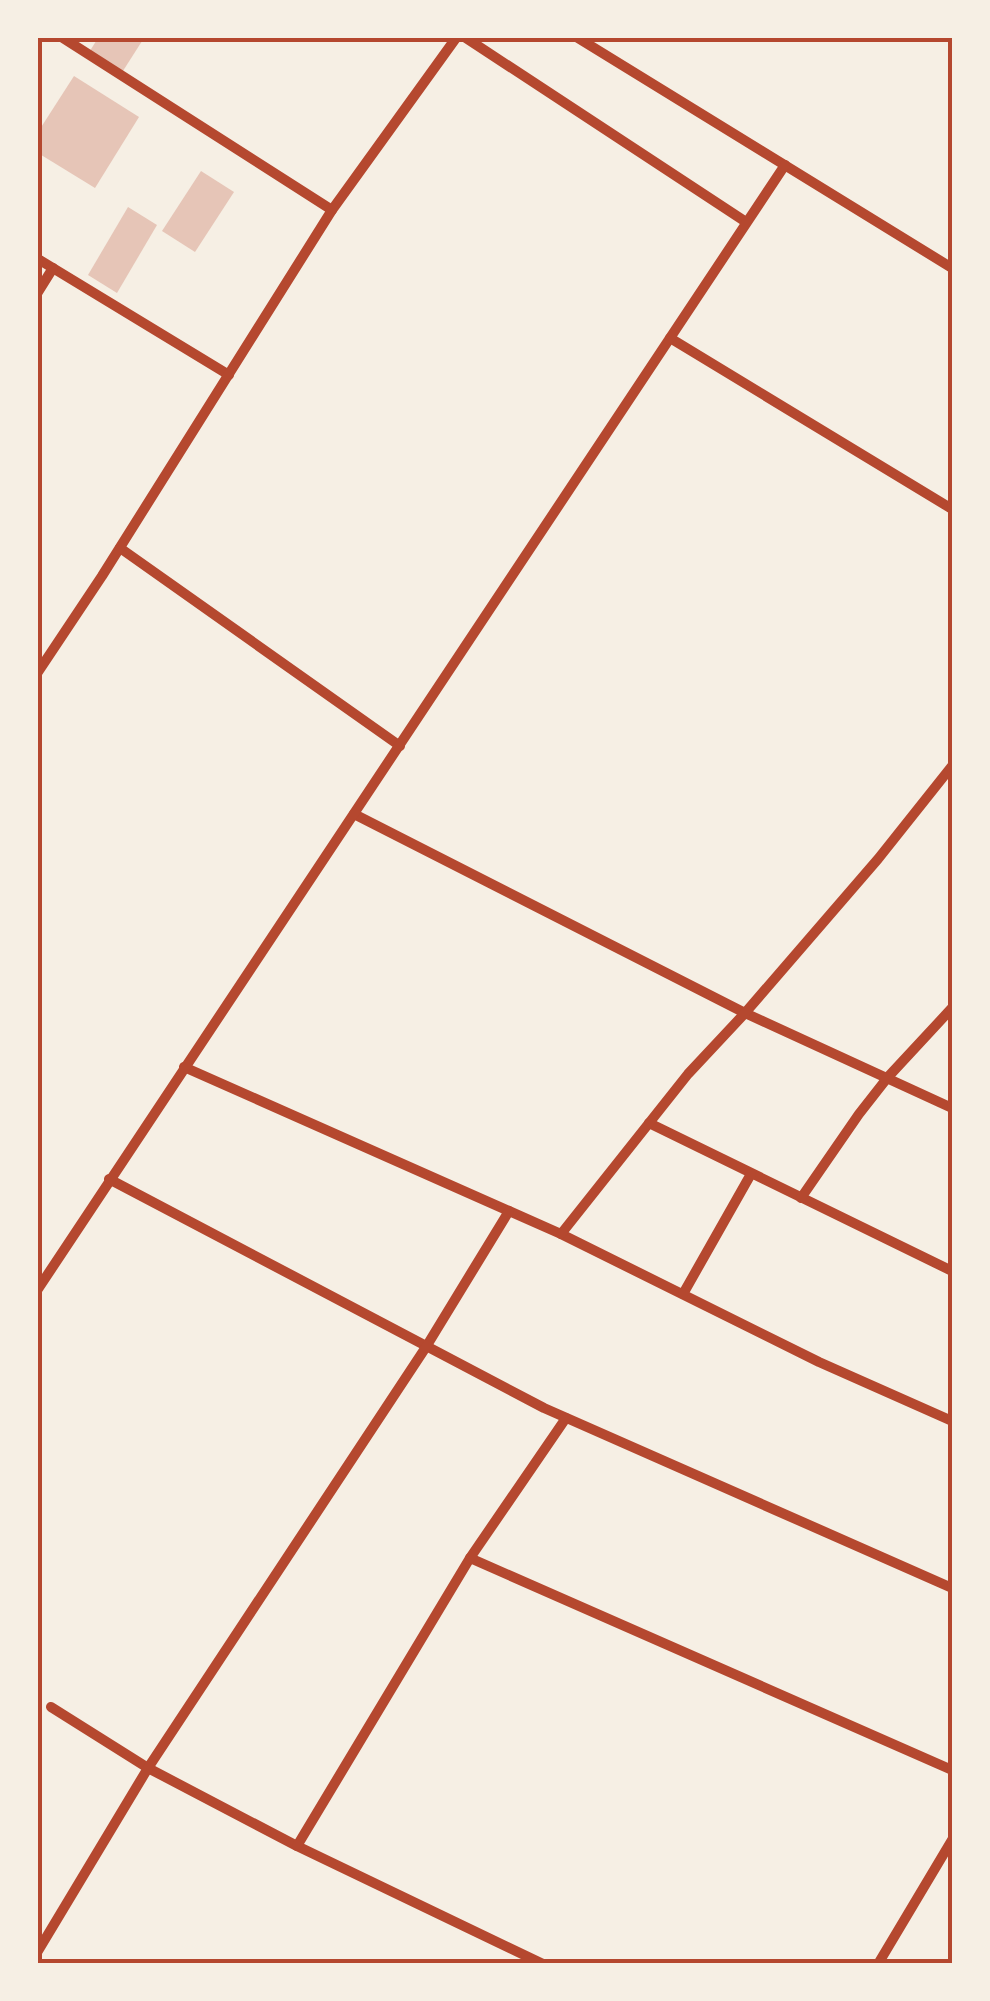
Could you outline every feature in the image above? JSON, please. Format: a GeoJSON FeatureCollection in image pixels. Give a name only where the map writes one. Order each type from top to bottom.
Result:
{"type":"FeatureCollection","features":[{"type":"Feature","properties":{"kind":"street"},"geometry":{"type":"LineString","coordinates":[[63,38],[332,210]]}},
{"type":"Feature","properties":{"kind":"street"},"geometry":{"type":"LineString","coordinates":[[38,672],[332,210],[456,38]]}},
{"type":"Feature","properties":{"kind":"street"},"geometry":{"type":"LineString","coordinates":[[466,38],[746,222]]}},
{"type":"Feature","properties":{"kind":"street"},"geometry":{"type":"LineString","coordinates":[[578,38],[952,268]]}},
{"type":"Feature","properties":{"kind":"street"},"geometry":{"type":"LineString","coordinates":[[38,1288],[785,166]]}},
{"type":"Feature","properties":{"kind":"street"},"geometry":{"type":"LineString","coordinates":[[38,259],[228,375]]}},
{"type":"Feature","properties":{"kind":"street"},"geometry":{"type":"LineString","coordinates":[[38,292],[52,268]]}},
{"type":"Feature","properties":{"kind":"street"},"geometry":{"type":"LineString","coordinates":[[670,338],[952,508]]}},
{"type":"Feature","properties":{"kind":"street"},"geometry":{"type":"LineString","coordinates":[[120,548],[400,746]]}},
{"type":"Feature","properties":{"kind":"street"},"geometry":{"type":"LineString","coordinates":[[561,1234],[688,1074],[878,859],[952,766]]}},
{"type":"Feature","properties":{"kind":"street"},"geometry":{"type":"LineString","coordinates":[[354,814],[745,1014],[952,1108]]}},
{"type":"Feature","properties":{"kind":"street"},"geometry":{"type":"LineString","coordinates":[[801,1198],[888,1077],[952,1008]]}},
{"type":"Feature","properties":{"kind":"street"},"geometry":{"type":"LineString","coordinates":[[184,1067],[561,1234],[819,1362],[952,1421]]}},
{"type":"Feature","properties":{"kind":"street"},"geometry":{"type":"LineString","coordinates":[[649,1123],[952,1271]]}},
{"type":"Feature","properties":{"kind":"street"},"geometry":{"type":"LineString","coordinates":[[683,1294],[751,1174]]}},
{"type":"Feature","properties":{"kind":"street"},"geometry":{"type":"LineString","coordinates":[[109,1179],[566,1418],[952,1588]]}},
{"type":"Feature","properties":{"kind":"street"},"geometry":{"type":"LineString","coordinates":[[38,1951],[148,1768],[426,1347],[509,1211]]}},
{"type":"Feature","properties":{"kind":"street"},"geometry":{"type":"LineString","coordinates":[[297,1846],[470,1558],[566,1418]]}},
{"type":"Feature","properties":{"kind":"street"},"geometry":{"type":"LineString","coordinates":[[470,1558],[952,1770]]}},
{"type":"Feature","properties":{"kind":"street"},"geometry":{"type":"LineString","coordinates":[[51,1707],[148,1768],[297,1846],[543,1964]]}},
{"type":"Feature","properties":{"kind":"street"},"geometry":{"type":"LineString","coordinates":[[878,1964],[952,1840]]}},
{"type":"Feature","properties":{"kind":"building"},"geometry":{"type":"Polygon","coordinates":[[[98,38],[144,38],[121,74],[88,54],[98,38]]]}},
{"type":"Feature","properties":{"kind":"building"},"geometry":{"type":"Polygon","coordinates":[[[74,76],[139,117],[95,188],[38,153],[38,132],[74,76]]]}},
{"type":"Feature","properties":{"kind":"building"},"geometry":{"type":"Polygon","coordinates":[[[201,171],[234,192],[195,252],[162,231],[201,171]]]}},
{"type":"Feature","properties":{"kind":"building"},"geometry":{"type":"Polygon","coordinates":[[[128,207],[157,225],[117,293],[88,275],[128,207]]]}}]}
